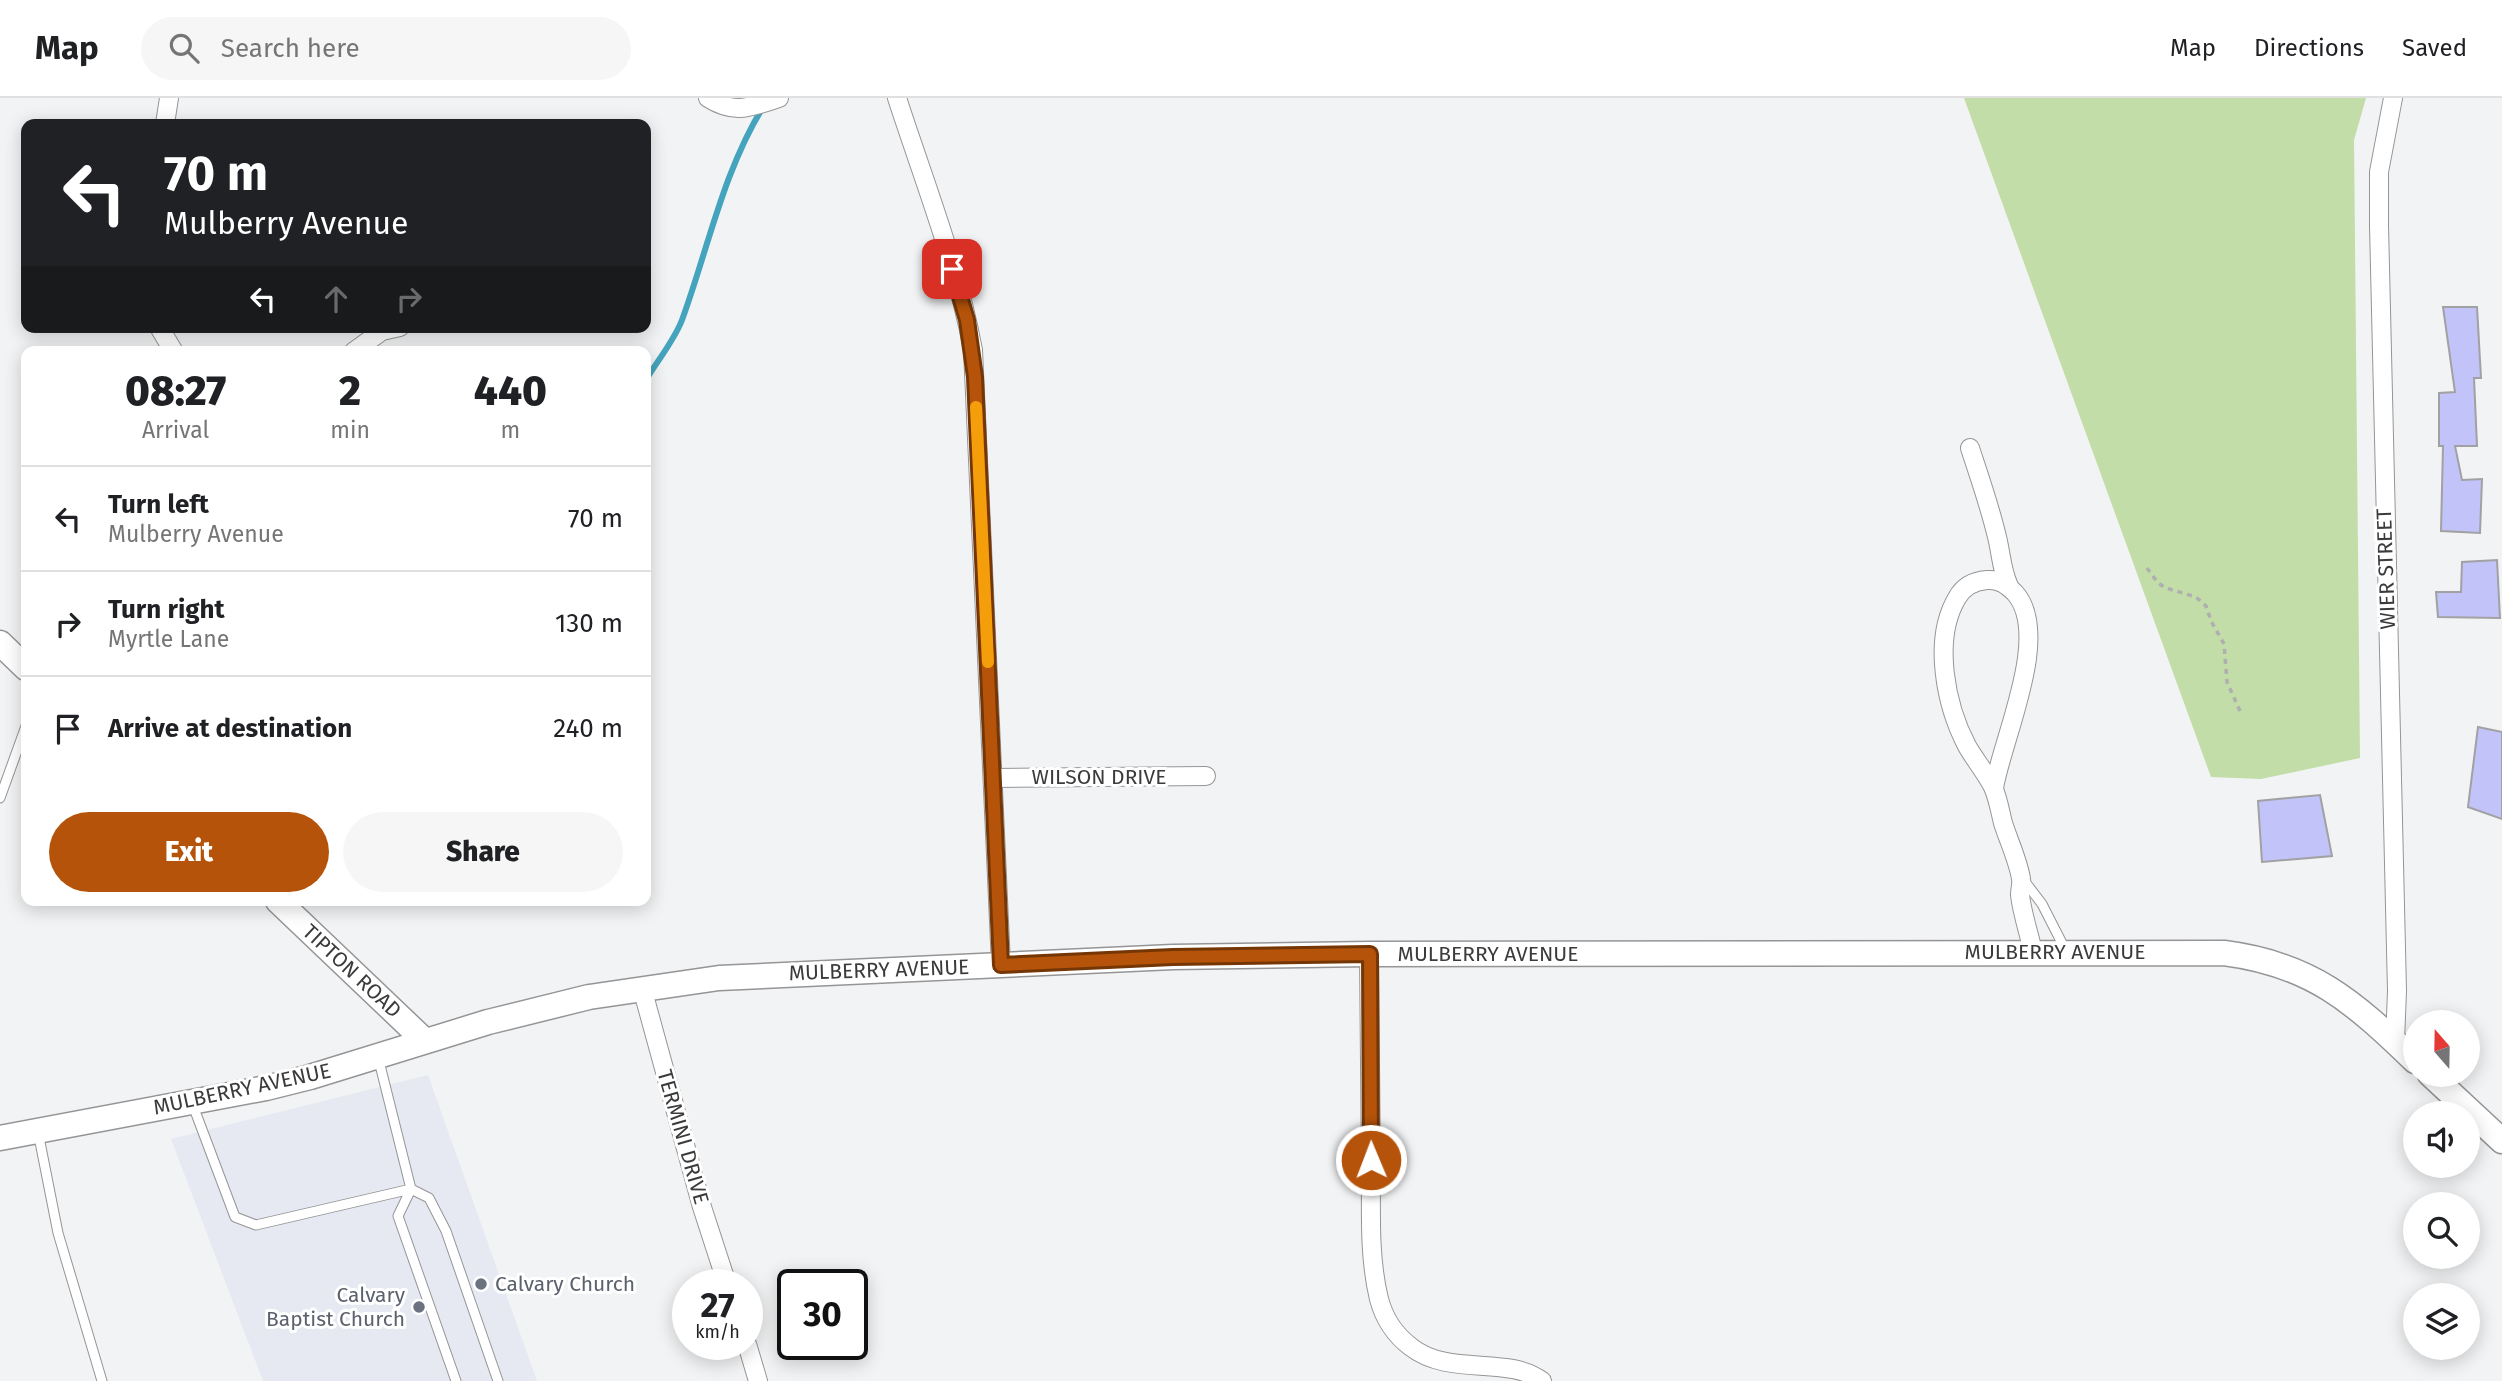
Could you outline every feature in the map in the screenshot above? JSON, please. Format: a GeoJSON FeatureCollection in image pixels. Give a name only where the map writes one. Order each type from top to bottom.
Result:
{"type":"FeatureCollection","features":[{"type":"Feature","properties":{"kind":"main road"},"geometry":{"type":"LineString","coordinates":[[0,643],[21,663]]}},
{"type":"Feature","properties":{"kind":"main road","name":"TIPTON ROAD"},"geometry":{"type":"LineString","coordinates":[[283,906],[425,1041]]}},
{"type":"Feature","properties":{"kind":"main road","name":"MULBERRY AVENUE"},"geometry":{"type":"LineString","coordinates":[[0,1138],[310,1077],[425,1041],[589,997],[642,988],[775,974],[1173,957],[1370,954],[2224,953],[2278,963],[2310,976],[2330,988],[2403,1049]]}},
{"type":"Feature","properties":{"kind":"main road"},"geometry":{"type":"LineString","coordinates":[[2444,1087],[2502,1141]]}},
{"type":"Feature","properties":{"kind":"street"},"geometry":{"type":"LineString","coordinates":[[166,119],[169,98]]}},
{"type":"Feature","properties":{"kind":"street"},"geometry":{"type":"LineString","coordinates":[[708,98],[732,109],[751,107],[779,98]]}},
{"type":"Feature","properties":{"kind":"street"},"geometry":{"type":"LineString","coordinates":[[897,98],[945,244],[973,350],[1001,965]]}},
{"type":"Feature","properties":{"kind":"street","name":"WIER STREET"},"geometry":{"type":"LineString","coordinates":[[2393,98],[2379,172],[2379,225],[2396,965],[2395,1042]]}},
{"type":"Feature","properties":{"kind":"street"},"geometry":{"type":"LineString","coordinates":[[361,346],[379,333]]}},
{"type":"Feature","properties":{"kind":"street"},"geometry":{"type":"LineString","coordinates":[[1970,448],[1993,517],[2004,577],[2019,598],[2026,615],[2026,666],[1994,788]]}},
{"type":"Feature","properties":{"kind":"street"},"geometry":{"type":"LineString","coordinates":[[2009,586],[1983,580],[1961,590],[1947,623],[1944,660],[1947,688],[1955,718],[1968,747],[1994,788],[2021,878],[2020,896],[2033,952]]}},
{"type":"Feature","properties":{"kind":"street","name":"WILSON DRIVE"},"geometry":{"type":"LineString","coordinates":[[993,778],[1206,776]]}},
{"type":"Feature","properties":{"kind":"street"},"geometry":{"type":"LineString","coordinates":[[1370,954],[1372,1233],[1379,1300],[1387,1321],[1406,1343],[1428,1357],[1450,1363],[1524,1371],[1542,1381]]}},
{"type":"Feature","properties":{"kind":"street","name":"TERMINI DRIVE"},"geometry":{"type":"LineString","coordinates":[[642,988],[702,1207],[722,1269]]}},
{"type":"Feature","properties":{"kind":"street"},"geometry":{"type":"LineString","coordinates":[[752,1360],[758,1381]]}},
{"type":"Feature","properties":{"kind":"lane"},"geometry":{"type":"LineString","coordinates":[[0,798],[21,740]]}},
{"type":"Feature","properties":{"kind":"lane"},"geometry":{"type":"LineString","coordinates":[[2021,878],[2042,904],[2067,952]]}},
{"type":"Feature","properties":{"kind":"lane"},"geometry":{"type":"LineString","coordinates":[[378,1056],[411,1189],[398,1216],[456,1381]]}},
{"type":"Feature","properties":{"kind":"lane"},"geometry":{"type":"LineString","coordinates":[[191,1101],[235,1217],[256,1225],[411,1189],[429,1198],[446,1231],[498,1381]]}},
{"type":"Feature","properties":{"kind":"lane"},"geometry":{"type":"LineString","coordinates":[[38,1130],[58,1233],[102,1381]]}},
{"type":"Feature","properties":{"kind":"path"},"geometry":{"type":"LineString","coordinates":[[2147,568],[2166,589],[2196,597],[2206,606],[2224,644],[2227,682],[2240,711]]}},
{"type":"Feature","properties":{"kind":"shaded area"},"geometry":{"type":"Polygon","coordinates":[[[428,1075],[537,1381],[263,1381],[171,1139],[428,1075]]]}},
{"type":"Feature","properties":{"kind":"green space"},"geometry":{"type":"Polygon","coordinates":[[[1964,98],[2366,98],[2354,140],[2360,758],[2261,779],[2211,777],[1964,98]]]}},
{"type":"Feature","properties":{"kind":"building"},"geometry":{"type":"Polygon","coordinates":[[[2443,307],[2477,307],[2481,378],[2474,378],[2477,446],[2455,446],[2462,480],[2482,479],[2480,533],[2441,531],[2443,446],[2439,446],[2439,393],[2455,392],[2443,307]]]}},
{"type":"Feature","properties":{"kind":"building"},"geometry":{"type":"Polygon","coordinates":[[[2497,560],[2500,618],[2438,617],[2436,592],[2461,592],[2462,562],[2497,560]]]}},
{"type":"Feature","properties":{"kind":"building"},"geometry":{"type":"Polygon","coordinates":[[[2478,727],[2502,732],[2502,819],[2468,807],[2478,727]]]}},
{"type":"Feature","properties":{"kind":"building"},"geometry":{"type":"Polygon","coordinates":[[[2320,795],[2332,856],[2262,862],[2258,801],[2320,795]]]}},
{"type":"Feature","properties":{"kind":"waterway"},"geometry":{"type":"LineString","coordinates":[[651,372],[679,328],[727,184],[763,107]]}},
{"type":"Feature","properties":{"kind":"slow traffic"},"geometry":{"type":"LineString","coordinates":[[976,407],[988,662]]}},
{"type":"Feature","properties":{"kind":"place","name":"Calvary Church"},"geometry":{"type":"Point","coordinates":[481,1284]}},
{"type":"Feature","properties":{"kind":"place","name":"Calvary Baptist Church"},"geometry":{"type":"Point","coordinates":[419,1307]}},
{"type":"Feature","properties":{"kind":"route"},"geometry":{"type":"LineString","coordinates":[[952,269],[967,320],[975,377],[1001,965],[1173,957],[1370,954],[1371,1160]]}}]}
